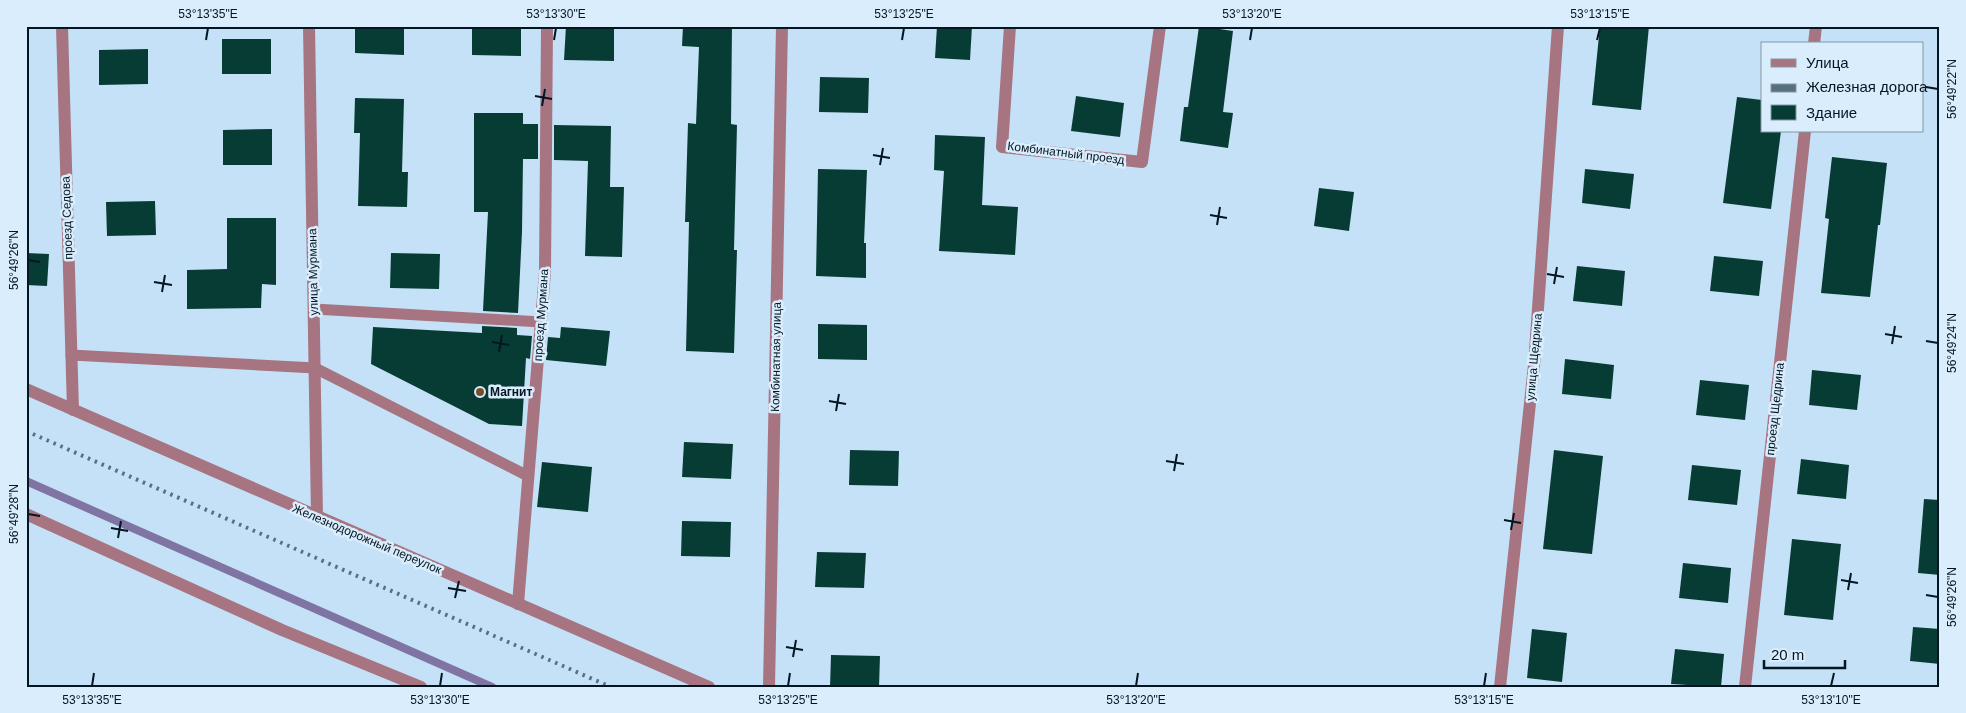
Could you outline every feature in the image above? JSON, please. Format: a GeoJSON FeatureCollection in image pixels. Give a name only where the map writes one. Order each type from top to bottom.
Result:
{"type":"FeatureCollection","features":[{"type":"Feature","properties":{"kind":"street","name":"проезд Седова"},"geometry":{"type":"LineString","coordinates":[[62,26],[73,410]]}},
{"type":"Feature","properties":{"kind":"street","name":"улица Мурмана"},"geometry":{"type":"LineString","coordinates":[[309,26],[317,517]]}},
{"type":"Feature","properties":{"kind":"street","name":"проезд Мурмана"},"geometry":{"type":"LineString","coordinates":[[518,604],[545,272],[547,26]]}},
{"type":"Feature","properties":{"kind":"street","name":"Комбинатная улица"},"geometry":{"type":"LineString","coordinates":[[769,687],[782,26]]}},
{"type":"Feature","properties":{"kind":"street","name":"Комбинатный проезд"},"geometry":{"type":"LineString","coordinates":[[1010,26],[1002,147],[1142,162],[1160,26]]}},
{"type":"Feature","properties":{"kind":"street","name":"улица Щедрина"},"geometry":{"type":"LineString","coordinates":[[1500,687],[1534,365],[1558,26]]}},
{"type":"Feature","properties":{"kind":"street"},"geometry":{"type":"LineString","coordinates":[[1814,42],[1816,26]]}},
{"type":"Feature","properties":{"kind":"street","name":"проезд Щедрина"},"geometry":{"type":"LineString","coordinates":[[1745,687],[1805,132]]}},
{"type":"Feature","properties":{"kind":"street","name":"Железнодорожный переулок"},"geometry":{"type":"LineString","coordinates":[[26,389],[709,687]]}},
{"type":"Feature","properties":{"kind":"street"},"geometry":{"type":"LineString","coordinates":[[26,514],[282,630],[421,687]]}},
{"type":"Feature","properties":{"kind":"lane"},"geometry":{"type":"LineString","coordinates":[[314,308],[541,322]]}},
{"type":"Feature","properties":{"kind":"lane"},"geometry":{"type":"LineString","coordinates":[[71,355],[315,368],[528,476]]}},
{"type":"Feature","properties":{"kind":"building"},"geometry":{"type":"Polygon","coordinates":[[[355,26],[404,26],[404,55],[355,53],[355,26]]]}},
{"type":"Feature","properties":{"kind":"building"},"geometry":{"type":"Polygon","coordinates":[[[472,26],[521,26],[521,56],[472,55],[472,26]]]}},
{"type":"Feature","properties":{"kind":"building"},"geometry":{"type":"Polygon","coordinates":[[[566,26],[614,26],[614,61],[564,60],[566,26]]]}},
{"type":"Feature","properties":{"kind":"building"},"geometry":{"type":"Polygon","coordinates":[[[683,26],[732,26],[731,124],[737,125],[734,250],[737,250],[734,353],[686,351],[689,222],[685,222],[688,123],[696,124],[699,47],[682,46],[683,26]]]}},
{"type":"Feature","properties":{"kind":"building"},"geometry":{"type":"Polygon","coordinates":[[[937,26],[972,26],[970,60],[935,58],[937,26]]]}},
{"type":"Feature","properties":{"kind":"building"},"geometry":{"type":"Polygon","coordinates":[[[1199,26],[1233,31],[1223,112],[1233,113],[1228,148],[1180,141],[1184,107],[1188,107],[1199,26]]]}},
{"type":"Feature","properties":{"kind":"building"},"geometry":{"type":"Polygon","coordinates":[[[1600,26],[1649,26],[1641,110],[1592,105],[1600,26]]]}},
{"type":"Feature","properties":{"kind":"building"},"geometry":{"type":"Polygon","coordinates":[[[222,39],[271,39],[271,74],[222,74],[222,39]]]}},
{"type":"Feature","properties":{"kind":"building"},"geometry":{"type":"Polygon","coordinates":[[[148,49],[148,84],[99,85],[99,50],[148,49]]]}},
{"type":"Feature","properties":{"kind":"building"},"geometry":{"type":"Polygon","coordinates":[[[820,77],[869,78],[868,113],[819,112],[820,77]]]}},
{"type":"Feature","properties":{"kind":"building"},"geometry":{"type":"Polygon","coordinates":[[[1076,96],[1124,103],[1120,137],[1071,131],[1076,96]]]}},
{"type":"Feature","properties":{"kind":"building"},"geometry":{"type":"Polygon","coordinates":[[[1737,97],[1761,100],[1761,132],[1781,132],[1771,209],[1723,203],[1737,97]]]}},
{"type":"Feature","properties":{"kind":"building"},"geometry":{"type":"Polygon","coordinates":[[[355,98],[404,99],[402,172],[408,172],[407,207],[358,206],[360,133],[354,133],[355,98]]]}},
{"type":"Feature","properties":{"kind":"building"},"geometry":{"type":"Polygon","coordinates":[[[474,113],[523,113],[523,124],[538,124],[538,159],[523,159],[518,313],[483,311],[488,212],[474,212],[474,113]]]}},
{"type":"Feature","properties":{"kind":"building"},"geometry":{"type":"Polygon","coordinates":[[[554,125],[611,126],[610,187],[624,187],[622,257],[585,256],[588,161],[554,160],[554,125]]]}},
{"type":"Feature","properties":{"kind":"building"},"geometry":{"type":"Polygon","coordinates":[[[272,129],[272,165],[223,165],[223,130],[272,129]]]}},
{"type":"Feature","properties":{"kind":"building"},"geometry":{"type":"Polygon","coordinates":[[[935,135],[985,137],[982,205],[1018,207],[1015,255],[939,251],[944,171],[934,170],[935,135]]]}},
{"type":"Feature","properties":{"kind":"building"},"geometry":{"type":"Polygon","coordinates":[[[1832,157],[1887,163],[1870,297],[1821,293],[1829,219],[1825,218],[1832,157]]]}},
{"type":"Feature","properties":{"kind":"building"},"geometry":{"type":"Polygon","coordinates":[[[818,169],[867,170],[864,243],[866,243],[866,278],[816,276],[818,169]]]}},
{"type":"Feature","properties":{"kind":"building"},"geometry":{"type":"Polygon","coordinates":[[[1585,169],[1634,174],[1630,209],[1582,203],[1585,169]]]}},
{"type":"Feature","properties":{"kind":"building"},"geometry":{"type":"Polygon","coordinates":[[[1319,188],[1354,192],[1349,231],[1314,226],[1319,188]]]}},
{"type":"Feature","properties":{"kind":"building"},"geometry":{"type":"Polygon","coordinates":[[[155,201],[156,235],[107,236],[106,202],[155,201]]]}},
{"type":"Feature","properties":{"kind":"building"},"geometry":{"type":"Polygon","coordinates":[[[227,218],[276,218],[276,285],[262,284],[261,308],[187,309],[187,270],[227,269],[227,218]]]}},
{"type":"Feature","properties":{"kind":"building"},"geometry":{"type":"Polygon","coordinates":[[[26,253],[49,254],[47,286],[26,285],[26,253]]]}},
{"type":"Feature","properties":{"kind":"building"},"geometry":{"type":"Polygon","coordinates":[[[391,253],[440,254],[439,289],[390,288],[391,253]]]}},
{"type":"Feature","properties":{"kind":"building"},"geometry":{"type":"Polygon","coordinates":[[[1714,256],[1763,261],[1759,296],[1710,291],[1714,256]]]}},
{"type":"Feature","properties":{"kind":"building"},"geometry":{"type":"Polygon","coordinates":[[[1577,266],[1625,271],[1622,306],[1573,301],[1577,266]]]}},
{"type":"Feature","properties":{"kind":"building"},"geometry":{"type":"Polygon","coordinates":[[[818,324],[867,325],[867,360],[818,359],[818,324]]]}},
{"type":"Feature","properties":{"kind":"building"},"geometry":{"type":"Polygon","coordinates":[[[482,326],[517,328],[517,335],[532,336],[530,359],[526,358],[522,426],[489,424],[371,364],[373,327],[482,333],[482,326]]]}},
{"type":"Feature","properties":{"kind":"building"},"geometry":{"type":"Polygon","coordinates":[[[561,327],[610,331],[606,366],[546,360],[548,337],[560,338],[561,327]]]}},
{"type":"Feature","properties":{"kind":"building"},"geometry":{"type":"Polygon","coordinates":[[[1565,359],[1614,365],[1611,399],[1562,394],[1565,359]]]}},
{"type":"Feature","properties":{"kind":"building"},"geometry":{"type":"Polygon","coordinates":[[[1812,370],[1861,375],[1857,410],[1809,405],[1812,370]]]}},
{"type":"Feature","properties":{"kind":"building"},"geometry":{"type":"Polygon","coordinates":[[[1700,380],[1749,385],[1745,420],[1696,415],[1700,380]]]}},
{"type":"Feature","properties":{"kind":"building"},"geometry":{"type":"Polygon","coordinates":[[[684,442],[733,444],[731,479],[682,477],[684,442]]]}},
{"type":"Feature","properties":{"kind":"building"},"geometry":{"type":"Polygon","coordinates":[[[850,450],[899,451],[898,486],[849,485],[850,450]]]}},
{"type":"Feature","properties":{"kind":"building"},"geometry":{"type":"Polygon","coordinates":[[[1554,450],[1603,456],[1592,554],[1543,549],[1554,450]]]}},
{"type":"Feature","properties":{"kind":"building"},"geometry":{"type":"Polygon","coordinates":[[[1801,459],[1849,465],[1846,499],[1797,494],[1801,459]]]}},
{"type":"Feature","properties":{"kind":"building"},"geometry":{"type":"Polygon","coordinates":[[[542,462],[592,467],[588,512],[537,507],[542,462]]]}},
{"type":"Feature","properties":{"kind":"building"},"geometry":{"type":"Polygon","coordinates":[[[1692,465],[1741,470],[1737,505],[1688,500],[1692,465]]]}},
{"type":"Feature","properties":{"kind":"building"},"geometry":{"type":"Polygon","coordinates":[[[1924,499],[1940,500],[1940,575],[1918,573],[1924,499]]]}},
{"type":"Feature","properties":{"kind":"building"},"geometry":{"type":"Polygon","coordinates":[[[682,521],[731,522],[730,557],[681,556],[682,521]]]}},
{"type":"Feature","properties":{"kind":"building"},"geometry":{"type":"Polygon","coordinates":[[[1792,539],[1841,544],[1833,620],[1784,615],[1792,539]]]}},
{"type":"Feature","properties":{"kind":"building"},"geometry":{"type":"Polygon","coordinates":[[[817,552],[866,553],[864,588],[815,587],[817,552]]]}},
{"type":"Feature","properties":{"kind":"building"},"geometry":{"type":"Polygon","coordinates":[[[1683,563],[1731,568],[1728,603],[1679,598],[1683,563]]]}},
{"type":"Feature","properties":{"kind":"building"},"geometry":{"type":"Polygon","coordinates":[[[1913,627],[1940,629],[1940,664],[1910,661],[1913,627]]]}},
{"type":"Feature","properties":{"kind":"building"},"geometry":{"type":"Polygon","coordinates":[[[1532,629],[1567,633],[1562,682],[1527,678],[1532,629]]]}},
{"type":"Feature","properties":{"kind":"building"},"geometry":{"type":"Polygon","coordinates":[[[1675,649],[1724,654],[1721,687],[1671,684],[1675,649]]]}},
{"type":"Feature","properties":{"kind":"building"},"geometry":{"type":"Polygon","coordinates":[[[831,655],[880,656],[879,687],[830,687],[831,655]]]}},
{"type":"Feature","properties":{"kind":"waterway"},"geometry":{"type":"LineString","coordinates":[[26,481],[492,687]]}},
{"type":"Feature","properties":{"kind":"railway"},"geometry":{"type":"LineString","coordinates":[[26,431],[611,687]]}},
{"type":"Feature","properties":{"kind":"place","name":"Магнит"},"geometry":{"type":"Point","coordinates":[480,392]}}]}
